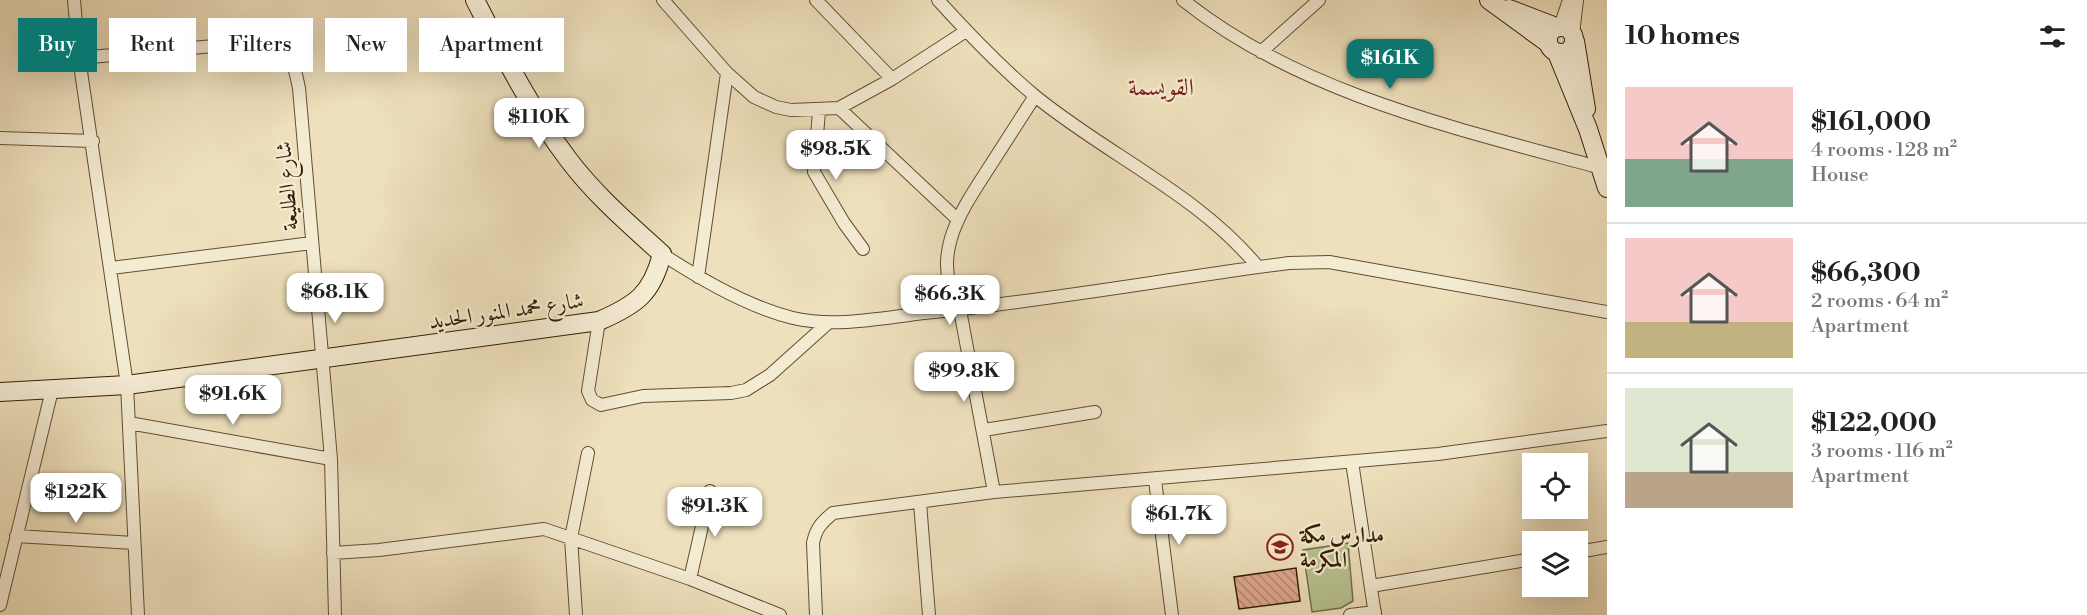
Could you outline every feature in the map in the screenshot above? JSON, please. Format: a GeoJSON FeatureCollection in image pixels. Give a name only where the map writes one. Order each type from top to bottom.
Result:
{"type":"FeatureCollection","features":[{"type":"Feature","properties":{"kind":"street"},"geometry":{"type":"LineString","coordinates":[[74,0],[76,18]]}},
{"type":"Feature","properties":{"kind":"street"},"geometry":{"type":"LineString","coordinates":[[475,0],[530,102],[567,159],[615,211],[662,254],[698,278],[792,318],[828,323],[960,310],[1258,267],[1329,262],[1363,266],[1607,312]]}},
{"type":"Feature","properties":{"kind":"street"},"geometry":{"type":"LineString","coordinates":[[663,0],[727,73],[754,97],[776,107],[819,111],[839,108],[892,79],[966,31]]}},
{"type":"Feature","properties":{"kind":"street"},"geometry":{"type":"LineString","coordinates":[[816,0],[892,79]]}},
{"type":"Feature","properties":{"kind":"street"},"geometry":{"type":"LineString","coordinates":[[938,0],[966,31],[1035,96],[1209,219],[1243,249],[1258,267]]}},
{"type":"Feature","properties":{"kind":"street"},"geometry":{"type":"LineString","coordinates":[[1183,0],[1207,20],[1282,63],[1380,102],[1458,129],[1601,168]]}},
{"type":"Feature","properties":{"kind":"street"},"geometry":{"type":"LineString","coordinates":[[1262,52],[1319,0]]}},
{"type":"Feature","properties":{"kind":"street"},"geometry":{"type":"LineString","coordinates":[[1569,0],[1562,38],[1607,188]]}},
{"type":"Feature","properties":{"kind":"street"},"geometry":{"type":"LineString","coordinates":[[1562,38],[1577,0]]}},
{"type":"Feature","properties":{"kind":"street"},"geometry":{"type":"LineString","coordinates":[[1491,2],[1562,38]]}},
{"type":"Feature","properties":{"kind":"street","name":"شارع الطليعة"},"geometry":{"type":"LineString","coordinates":[[97,56],[261,41],[283,45],[290,56],[299,88],[323,357],[331,459],[335,615]]}},
{"type":"Feature","properties":{"kind":"street"},"geometry":{"type":"LineString","coordinates":[[81,72],[128,385],[138,615]]}},
{"type":"Feature","properties":{"kind":"street"},"geometry":{"type":"LineString","coordinates":[[698,278],[727,73]]}},
{"type":"Feature","properties":{"kind":"street"},"geometry":{"type":"LineString","coordinates":[[994,492],[960,310],[948,283],[947,265],[956,218],[1035,96]]}},
{"type":"Feature","properties":{"kind":"street"},"geometry":{"type":"LineString","coordinates":[[839,108],[956,218]]}},
{"type":"Feature","properties":{"kind":"street"},"geometry":{"type":"LineString","coordinates":[[819,111],[814,172],[844,223],[864,249]]}},
{"type":"Feature","properties":{"kind":"street"},"geometry":{"type":"LineString","coordinates":[[0,138],[93,141]]}},
{"type":"Feature","properties":{"kind":"street"},"geometry":{"type":"LineString","coordinates":[[111,268],[312,243]]}},
{"type":"Feature","properties":{"kind":"street","name":"شارع محمد المنور الحديد"},"geometry":{"type":"LineString","coordinates":[[0,392],[128,385],[599,321],[637,302],[648,290],[658,272],[662,254]]}},
{"type":"Feature","properties":{"kind":"street"},"geometry":{"type":"LineString","coordinates":[[599,321],[588,391],[592,400],[601,405],[643,396],[731,393],[746,390],[770,375],[828,323]]}},
{"type":"Feature","properties":{"kind":"street"},"geometry":{"type":"LineString","coordinates":[[0,605],[52,390]]}},
{"type":"Feature","properties":{"kind":"street"},"geometry":{"type":"LineString","coordinates":[[984,430],[1095,412]]}},
{"type":"Feature","properties":{"kind":"street"},"geometry":{"type":"LineString","coordinates":[[129,423],[331,459]]}},
{"type":"Feature","properties":{"kind":"street"},"geometry":{"type":"LineString","coordinates":[[816,615],[813,543],[815,531],[821,522],[833,513],[994,492],[1438,454],[1607,431]]}},
{"type":"Feature","properties":{"kind":"street"},"geometry":{"type":"LineString","coordinates":[[576,615],[571,538],[588,453]]}},
{"type":"Feature","properties":{"kind":"street"},"geometry":{"type":"LineString","coordinates":[[1350,615],[1375,614],[1352,462]]}},
{"type":"Feature","properties":{"kind":"street"},"geometry":{"type":"LineString","coordinates":[[1155,480],[1172,615]]}},
{"type":"Feature","properties":{"kind":"street"},"geometry":{"type":"LineString","coordinates":[[690,579],[710,490]]}},
{"type":"Feature","properties":{"kind":"street"},"geometry":{"type":"LineString","coordinates":[[920,503],[929,615]]}},
{"type":"Feature","properties":{"kind":"street"},"geometry":{"type":"LineString","coordinates":[[333,553],[379,550],[544,529],[690,579],[780,615]]}},
{"type":"Feature","properties":{"kind":"street"},"geometry":{"type":"LineString","coordinates":[[16,536],[134,543]]}},
{"type":"Feature","properties":{"kind":"street"},"geometry":{"type":"LineString","coordinates":[[1588,550],[1607,547]]}},
{"type":"Feature","properties":{"kind":"street"},"geometry":{"type":"LineString","coordinates":[[1371,586],[1522,561]]}},
{"type":"Feature","properties":{"kind":"green space"},"geometry":{"type":"Polygon","coordinates":[[[1348,543],[1353,601],[1341,608],[1312,612],[1303,550],[1348,543]]]}},
{"type":"Feature","properties":{"kind":"building"},"geometry":{"type":"Polygon","coordinates":[[[1296,568],[1300,601],[1239,609],[1234,577],[1296,568]]]}},
{"type":"Feature","properties":{"kind":"place","name":"مدارس مكة المكرمة"},"geometry":{"type":"Point","coordinates":[1280,547]}},
{"type":"Feature","properties":{"kind":"district","name":"القويسمة"},"geometry":{"type":"Point","coordinates":[1161,87]}}]}
